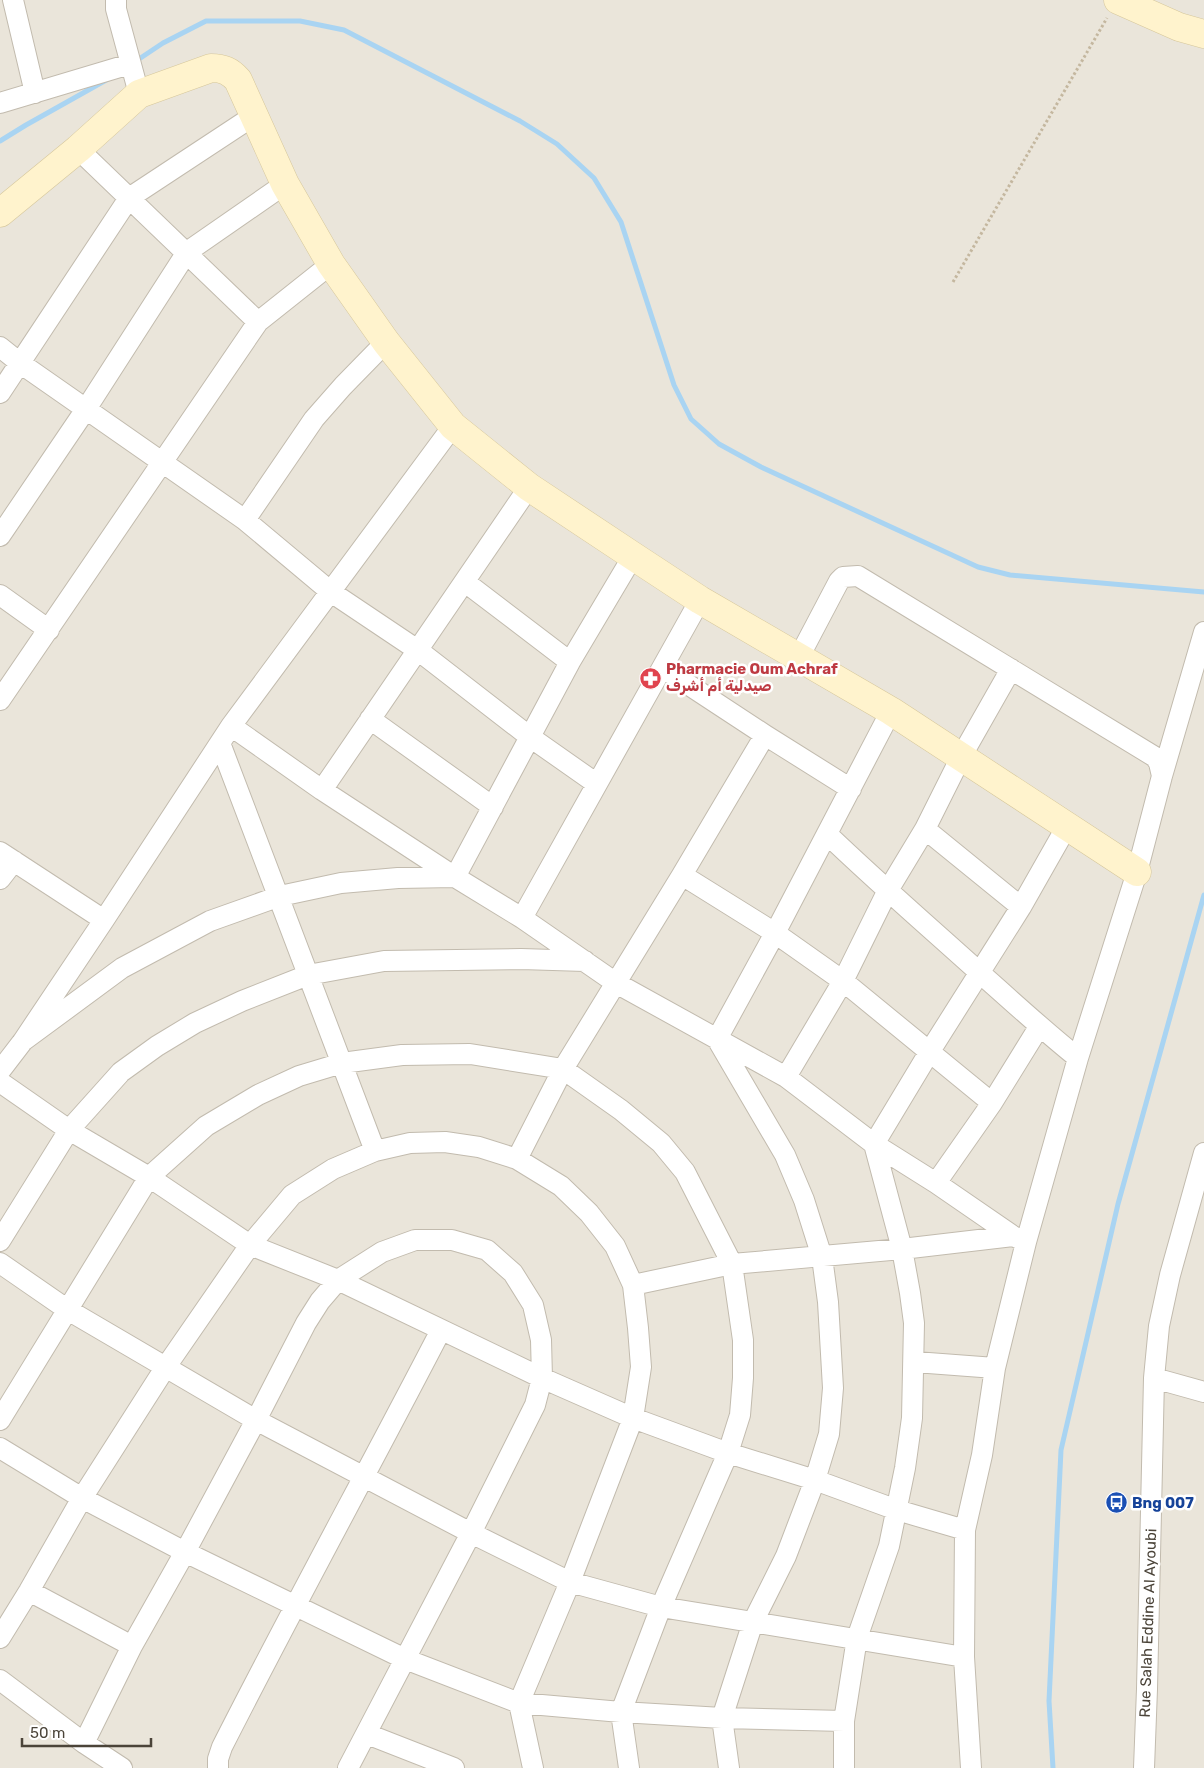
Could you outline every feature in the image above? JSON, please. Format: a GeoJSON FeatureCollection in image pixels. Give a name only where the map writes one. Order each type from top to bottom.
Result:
{"type":"FeatureCollection","features":[{"type":"Feature","properties":{"kind":"street"},"geometry":{"type":"LineString","coordinates":[[13,0],[35,93]]}},
{"type":"Feature","properties":{"kind":"street"},"geometry":{"type":"LineString","coordinates":[[0,213],[78,149],[130,72],[116,9],[116,0]]}},
{"type":"Feature","properties":{"kind":"street"},"geometry":{"type":"LineString","coordinates":[[1118,0],[1179,26],[1204,34]]}},
{"type":"Feature","properties":{"kind":"street"},"geometry":{"type":"LineString","coordinates":[[0,103],[35,93],[130,72],[198,71],[210,68],[223,68],[232,73],[238,80],[285,184],[332,264],[386,342],[453,426],[529,487],[700,600],[891,711],[1137,872]]}},
{"type":"Feature","properties":{"kind":"street"},"geometry":{"type":"LineString","coordinates":[[0,393],[129,198],[255,116]]}},
{"type":"Feature","properties":{"kind":"street"},"geometry":{"type":"LineString","coordinates":[[78,149],[258,322]]}},
{"type":"Feature","properties":{"kind":"street"},"geometry":{"type":"LineString","coordinates":[[0,536],[86,409],[187,252],[285,184]]}},
{"type":"Feature","properties":{"kind":"street"},"geometry":{"type":"LineString","coordinates":[[0,700],[258,322],[332,264]]}},
{"type":"Feature","properties":{"kind":"street"},"geometry":{"type":"LineString","coordinates":[[245,520],[314,420],[343,386],[386,342]]}},
{"type":"Feature","properties":{"kind":"street"},"geometry":{"type":"LineString","coordinates":[[0,347],[20,363],[245,520],[331,592],[419,651],[530,737],[597,784]]}},
{"type":"Feature","properties":{"kind":"street"},"geometry":{"type":"LineString","coordinates":[[0,1071],[23,1041],[231,726],[453,426]]}},
{"type":"Feature","properties":{"kind":"street"},"geometry":{"type":"LineString","coordinates":[[322,790],[419,651],[529,487]]}},
{"type":"Feature","properties":{"kind":"street"},"geometry":{"type":"LineString","coordinates":[[455,877],[570,662],[634,556]]}},
{"type":"Feature","properties":{"kind":"street"},"geometry":{"type":"LineString","coordinates":[[799,656],[839,581],[843,577],[858,576],[1155,757],[1159,763],[1162,776]]}},
{"type":"Feature","properties":{"kind":"street"},"geometry":{"type":"LineString","coordinates":[[465,582],[570,662]]}},
{"type":"Feature","properties":{"kind":"street"},"geometry":{"type":"LineString","coordinates":[[0,595],[49,630]]}},
{"type":"Feature","properties":{"kind":"street"},"geometry":{"type":"LineString","coordinates":[[522,918],[700,600]]}},
{"type":"Feature","properties":{"kind":"street"},"geometry":{"type":"LineString","coordinates":[[971,1768],[964,1657],[965,1530],[982,1455],[995,1368],[1020,1239],[1137,872],[1162,776],[1204,632]]}},
{"type":"Feature","properties":{"kind":"street"},"geometry":{"type":"LineString","coordinates":[[662,668],[852,789]]}},
{"type":"Feature","properties":{"kind":"street"},"geometry":{"type":"LineString","coordinates":[[786,1077],[843,981],[888,892],[925,829],[961,757],[1011,669]]}},
{"type":"Feature","properties":{"kind":"street"},"geometry":{"type":"LineString","coordinates":[[716,1039],[852,789],[891,711]]}},
{"type":"Feature","properties":{"kind":"street"},"geometry":{"type":"LineString","coordinates":[[370,720],[493,807]]}},
{"type":"Feature","properties":{"kind":"street"},"geometry":{"type":"LineString","coordinates":[[231,726],[322,790],[455,877],[522,918],[616,982],[786,1077],[874,1144],[1020,1239]]}},
{"type":"Feature","properties":{"kind":"street"},"geometry":{"type":"LineString","coordinates":[[517,1158],[563,1069],[765,735]]}},
{"type":"Feature","properties":{"kind":"street"},"geometry":{"type":"LineString","coordinates":[[220,743],[376,1151]]}},
{"type":"Feature","properties":{"kind":"street"},"geometry":{"type":"LineString","coordinates":[[844,1768],[844,1720],[858,1638],[889,1546],[897,1510],[912,1418],[915,1362],[914,1323],[902,1249],[874,1144],[930,1051],[981,973],[1067,826]]}},
{"type":"Feature","properties":{"kind":"street"},"geometry":{"type":"LineString","coordinates":[[925,829],[1021,907]]}},
{"type":"Feature","properties":{"kind":"street"},"geometry":{"type":"LineString","coordinates":[[827,834],[888,892],[981,973],[1039,1027],[1078,1058]]}},
{"type":"Feature","properties":{"kind":"street"},"geometry":{"type":"LineString","coordinates":[[0,879],[7,856],[104,920]]}},
{"type":"Feature","properties":{"kind":"street"},"geometry":{"type":"LineString","coordinates":[[682,875],[775,933],[843,981],[992,1103]]}},
{"type":"Feature","properties":{"kind":"street"},"geometry":{"type":"LineString","coordinates":[[23,1041],[122,968],[210,921],[280,896],[341,883],[398,878],[455,877]]}},
{"type":"Feature","properties":{"kind":"street"},"geometry":{"type":"LineString","coordinates":[[0,1241],[69,1130],[121,1072],[157,1046],[195,1023],[242,1001],[308,975],[384,961],[521,958],[585,961]]}},
{"type":"Feature","properties":{"kind":"street"},"geometry":{"type":"LineString","coordinates":[[936,1183],[992,1103],[1039,1027]]}},
{"type":"Feature","properties":{"kind":"street"},"geometry":{"type":"LineString","coordinates":[[716,1039],[785,1155],[804,1200],[822,1257],[828,1302],[833,1388],[829,1434],[815,1480],[786,1556],[753,1622],[722,1718],[729,1768]]}},
{"type":"Feature","properties":{"kind":"street"},"geometry":{"type":"LineString","coordinates":[[0,1420],[149,1177],[206,1126],[258,1095],[299,1076],[342,1063],[402,1055],[470,1054],[563,1069],[621,1110],[661,1143],[684,1172],[732,1264],[744,1340],[740,1415],[728,1453],[661,1607],[621,1712],[629,1768]]}},
{"type":"Feature","properties":{"kind":"street"},"geometry":{"type":"LineString","coordinates":[[0,1082],[69,1130],[149,1177],[250,1245],[338,1280],[542,1378],[634,1418],[728,1453],[815,1480],[897,1510],[965,1530]]}},
{"type":"Feature","properties":{"kind":"street"},"geometry":{"type":"LineString","coordinates":[[0,1638],[29,1592],[82,1498],[165,1368],[250,1245],[292,1195],[332,1169],[376,1151],[410,1143],[445,1142],[479,1147],[517,1158],[561,1186],[590,1212],[614,1246],[633,1286],[638,1328],[641,1367],[634,1418],[570,1582],[519,1703],[533,1768]]}},
{"type":"Feature","properties":{"kind":"street","name":"Rue Salah Eddine Al Ayoubi"},"geometry":{"type":"LineString","coordinates":[[1144,1768],[1148,1689],[1154,1378],[1159,1326],[1170,1275],[1204,1153]]}},
{"type":"Feature","properties":{"kind":"street"},"geometry":{"type":"LineString","coordinates":[[633,1286],[732,1264],[1020,1239]]}},
{"type":"Feature","properties":{"kind":"street"},"geometry":{"type":"LineString","coordinates":[[84,1743],[132,1646],[185,1552],[320,1300],[338,1280],[382,1252],[415,1240],[452,1240],[487,1250],[513,1273],[533,1305],[541,1340],[542,1378],[535,1405],[471,1533],[348,1768]]}},
{"type":"Feature","properties":{"kind":"street"},"geometry":{"type":"LineString","coordinates":[[0,1263],[68,1310],[256,1420],[471,1533],[570,1582],[661,1607],[964,1657]]}},
{"type":"Feature","properties":{"kind":"street"},"geometry":{"type":"LineString","coordinates":[[218,1768],[218,1759],[222,1747],[295,1604],[365,1476],[441,1330]]}},
{"type":"Feature","properties":{"kind":"street"},"geometry":{"type":"LineString","coordinates":[[915,1362],[995,1368]]}},
{"type":"Feature","properties":{"kind":"street"},"geometry":{"type":"LineString","coordinates":[[1154,1378],[1204,1392]]}},
{"type":"Feature","properties":{"kind":"street"},"geometry":{"type":"LineString","coordinates":[[0,1448],[82,1498],[185,1552],[405,1659],[519,1703],[722,1718],[844,1720]]}},
{"type":"Feature","properties":{"kind":"street"},"geometry":{"type":"LineString","coordinates":[[29,1592],[132,1646]]}},
{"type":"Feature","properties":{"kind":"street"},"geometry":{"type":"LineString","coordinates":[[0,1680],[84,1743],[122,1768]]}},
{"type":"Feature","properties":{"kind":"street"},"geometry":{"type":"LineString","coordinates":[[367,1734],[454,1768]]}},
{"type":"Feature","properties":{"kind":"path"},"geometry":{"type":"LineString","coordinates":[[953,282],[1118,0]]}},
{"type":"Feature","properties":{"kind":"shaded area"},"geometry":{"type":"Polygon","coordinates":[[[0,0],[1204,0],[1204,1768],[0,1768],[0,0]]]}},
{"type":"Feature","properties":{"kind":"waterway"},"geometry":{"type":"LineString","coordinates":[[136,61],[163,43],[206,21],[300,21],[344,30],[520,121],[557,144],[594,178],[621,222],[674,385],[691,419],[719,444],[761,467],[978,567],[1010,575],[1204,592]]}},
{"type":"Feature","properties":{"kind":"waterway"},"geometry":{"type":"LineString","coordinates":[[0,141],[108,79]]}},
{"type":"Feature","properties":{"kind":"waterway"},"geometry":{"type":"LineString","coordinates":[[1053,1768],[1049,1701],[1061,1450],[1118,1204],[1204,895]]}},
{"type":"Feature","properties":{"kind":"place","name":"Pharmacie Oum Achraf صيدلية أم أشرف"},"geometry":{"type":"Point","coordinates":[650,678]}},
{"type":"Feature","properties":{"kind":"place","name":"Bng 007"},"geometry":{"type":"Point","coordinates":[1116,1503]}}]}
